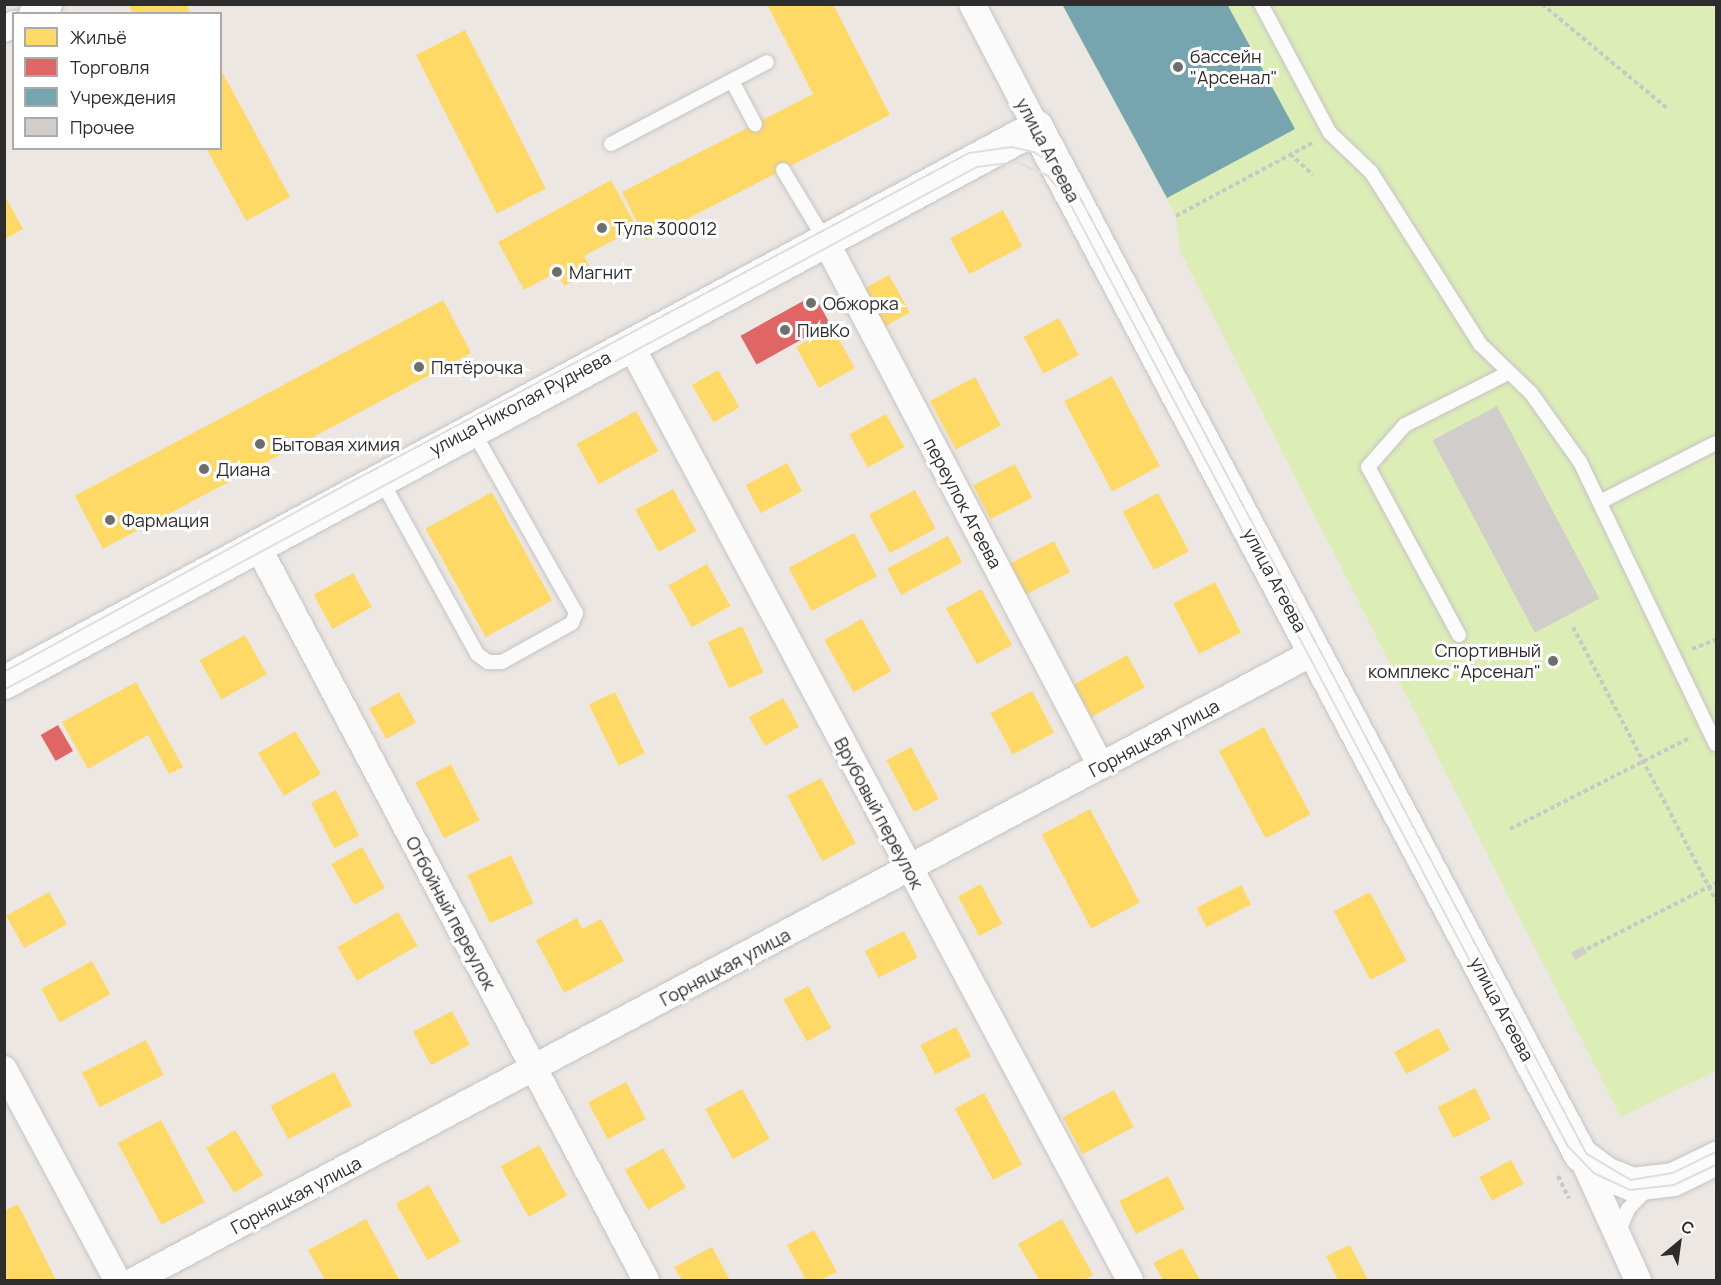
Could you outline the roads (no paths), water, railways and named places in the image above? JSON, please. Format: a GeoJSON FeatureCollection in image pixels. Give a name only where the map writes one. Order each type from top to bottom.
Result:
{"type":"FeatureCollection","features":[{"type":"Feature","properties":{"kind":"street"},"geometry":{"type":"LineString","coordinates":[[35,12],[48,4]]}},
{"type":"Feature","properties":{"kind":"street","name":"улица Агеева"},"geometry":{"type":"LineString","coordinates":[[972,4],[1580,1154],[1638,1281]]}},
{"type":"Feature","properties":{"kind":"street","name":"улица Николая Руднева"},"geometry":{"type":"LineString","coordinates":[[4,682],[1036,127]]}},
{"type":"Feature","properties":{"kind":"street","name":"переулок Агеева"},"geometry":{"type":"LineString","coordinates":[[825,240],[1101,766]]}},
{"type":"Feature","properties":{"kind":"street","name":"Врубовый переулок"},"geometry":{"type":"LineString","coordinates":[[630,344],[1130,1281]]}},
{"type":"Feature","properties":{"kind":"street","name":"Отбойный переулок"},"geometry":{"type":"LineString","coordinates":[[257,545],[646,1281]]}},
{"type":"Feature","properties":{"kind":"street","name":"Горняцкая улица"},"geometry":{"type":"LineString","coordinates":[[135,1281],[1314,652]]}},
{"type":"Feature","properties":{"kind":"street"},"geometry":{"type":"LineString","coordinates":[[4,1069],[117,1281]]}},
{"type":"Feature","properties":{"kind":"street","name":"улица Агеева"},"geometry":{"type":"LineString","coordinates":[[1580,1154],[1605,1173],[1632,1184],[1663,1182]]}},
{"type":"Feature","properties":{"kind":"street"},"geometry":{"type":"LineString","coordinates":[[1663,1182],[1716,1158]]}},
{"type":"Feature","properties":{"kind":"lane"},"geometry":{"type":"LineString","coordinates":[[1261,4],[1330,133],[1371,172],[1480,344],[1531,393],[1580,462],[1716,744]]}},
{"type":"Feature","properties":{"kind":"lane"},"geometry":{"type":"LineString","coordinates":[[611,144],[767,62]]}},
{"type":"Feature","properties":{"kind":"lane"},"geometry":{"type":"LineString","coordinates":[[732,81],[755,124]]}},
{"type":"Feature","properties":{"kind":"lane"},"geometry":{"type":"LineString","coordinates":[[783,170],[825,240]]}},
{"type":"Feature","properties":{"kind":"lane"},"geometry":{"type":"LineString","coordinates":[[1459,635],[1368,466],[1405,425],[1508,373]]}},
{"type":"Feature","properties":{"kind":"lane"},"geometry":{"type":"LineString","coordinates":[[380,478],[482,659],[502,662],[572,623],[575,609],[472,429]]}},
{"type":"Feature","properties":{"kind":"lane"},"geometry":{"type":"LineString","coordinates":[[1600,502],[1716,443]]}},
{"type":"Feature","properties":{"kind":"lane"},"geometry":{"type":"LineString","coordinates":[[1617,1235],[1628,1209],[1663,1182]]}},
{"type":"Feature","properties":{"kind":"tram line"},"geometry":{"type":"LineString","coordinates":[[4,672],[353,481],[969,153],[1012,147],[1034,152],[1058,167],[1079,195],[1587,1154],[1631,1180],[1673,1173],[1716,1152]]}},
{"type":"Feature","properties":{"kind":"tram line"},"geometry":{"type":"LineString","coordinates":[[4,690],[977,167],[1017,162],[1048,176],[1069,201],[1568,1146],[1594,1173],[1630,1190],[1674,1185],[1716,1165]]}},
{"type":"Feature","properties":{"kind":"place","name":"бассейн \"Арсенал\""},"geometry":{"type":"Point","coordinates":[1178,67]}},
{"type":"Feature","properties":{"kind":"place","name":"Тула 300012"},"geometry":{"type":"Point","coordinates":[602,228]}},
{"type":"Feature","properties":{"kind":"place","name":"Магнит"},"geometry":{"type":"Point","coordinates":[557,272]}},
{"type":"Feature","properties":{"kind":"place","name":"Обжорка"},"geometry":{"type":"Point","coordinates":[811,303]}},
{"type":"Feature","properties":{"kind":"place","name":"ПивКо"},"geometry":{"type":"Point","coordinates":[785,330]}},
{"type":"Feature","properties":{"kind":"place","name":"Пятёрочка"},"geometry":{"type":"Point","coordinates":[419,367]}},
{"type":"Feature","properties":{"kind":"place","name":"Бытовая химия"},"geometry":{"type":"Point","coordinates":[260,444]}},
{"type":"Feature","properties":{"kind":"place","name":"Диана"},"geometry":{"type":"Point","coordinates":[204,469]}},
{"type":"Feature","properties":{"kind":"place","name":"Фармация"},"geometry":{"type":"Point","coordinates":[110,520]}},
{"type":"Feature","properties":{"kind":"place","name":"Спортивный комплекс \"Арсенал\""},"geometry":{"type":"Point","coordinates":[1553,661]}}]}
